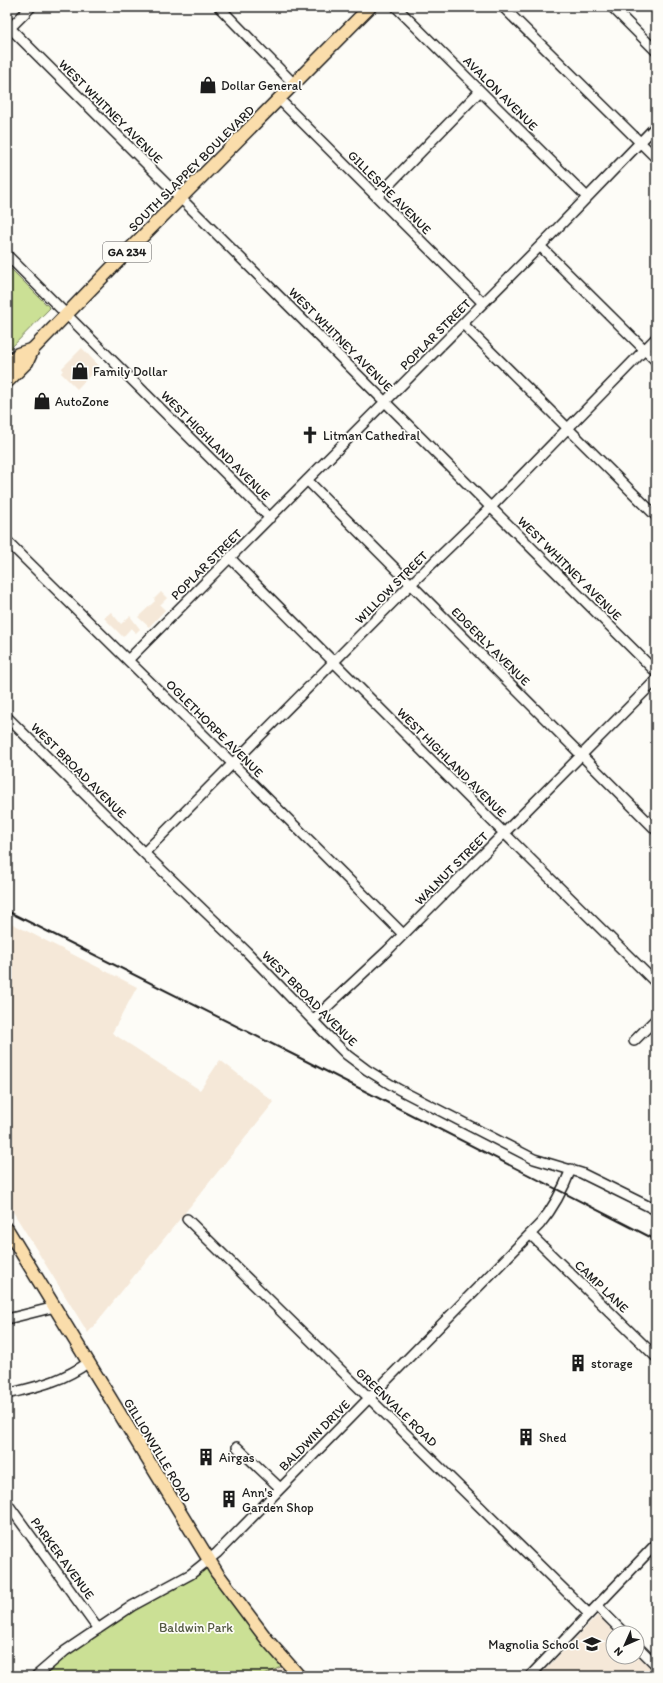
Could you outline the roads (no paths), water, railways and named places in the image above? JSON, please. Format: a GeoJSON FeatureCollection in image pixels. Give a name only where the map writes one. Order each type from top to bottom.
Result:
{"type":"FeatureCollection","features":[{"type":"Feature","properties":{"kind":"main road","name":"SOUTH SLAPPEY BOULEVARD"},"geometry":{"type":"LineString","coordinates":[[7,382],[27,362],[33,350],[67,314],[370,7]]}},
{"type":"Feature","properties":{"kind":"main road","name":"SOUTH SLAPPEY BOULEVARD"},"geometry":{"type":"LineString","coordinates":[[7,366],[18,354],[33,350]]}},
{"type":"Feature","properties":{"kind":"main road","name":"GILLIONVILLE ROAD"},"geometry":{"type":"LineString","coordinates":[[7,1229],[209,1560],[268,1641],[299,1676]]}},
{"type":"Feature","properties":{"kind":"street"},"geometry":{"type":"LineString","coordinates":[[8,28],[31,7]]}},
{"type":"Feature","properties":{"kind":"street"},"geometry":{"type":"LineString","coordinates":[[219,7],[294,84]]}},
{"type":"Feature","properties":{"kind":"street","name":"AVALON AVENUE"},"geometry":{"type":"LineString","coordinates":[[396,7],[587,197]]}},
{"type":"Feature","properties":{"kind":"street"},"geometry":{"type":"LineString","coordinates":[[503,7],[656,158]]}},
{"type":"Feature","properties":{"kind":"street"},"geometry":{"type":"LineString","coordinates":[[612,7],[656,51]]}},
{"type":"Feature","properties":{"kind":"street","name":"WEST WHITNEY AVENUE"},"geometry":{"type":"LineString","coordinates":[[8,28],[181,198],[185,204],[656,672]]}},
{"type":"Feature","properties":{"kind":"street"},"geometry":{"type":"LineString","coordinates":[[377,197],[480,90]]}},
{"type":"Feature","properties":{"kind":"street","name":"GILLESPIE AVENUE"},"geometry":{"type":"LineString","coordinates":[[279,99],[483,303]]}},
{"type":"Feature","properties":{"kind":"street","name":"POPLAR STREET"},"geometry":{"type":"LineString","coordinates":[[128,660],[463,324],[656,126]]}},
{"type":"Feature","properties":{"kind":"street"},"geometry":{"type":"LineString","coordinates":[[540,246],[656,361]]}},
{"type":"Feature","properties":{"kind":"street","name":"WEST HIGHLAND AVENUE"},"geometry":{"type":"LineString","coordinates":[[7,255],[270,518]]}},
{"type":"Feature","properties":{"kind":"street"},"geometry":{"type":"LineString","coordinates":[[463,324],[656,516]]}},
{"type":"Feature","properties":{"kind":"street","name":"WILLOW STREET"},"geometry":{"type":"LineString","coordinates":[[144,853],[411,584],[491,507],[656,338]]}},
{"type":"Feature","properties":{"kind":"street","name":"EDGERLY AVENUE"},"geometry":{"type":"LineString","coordinates":[[307,480],[656,830]]}},
{"type":"Feature","properties":{"kind":"street","name":"OGLETHORPE AVENUE"},"geometry":{"type":"LineString","coordinates":[[7,541],[403,934]]}},
{"type":"Feature","properties":{"kind":"street","name":"WEST HIGHLAND AVENUE"},"geometry":{"type":"LineString","coordinates":[[230,558],[656,983]]}},
{"type":"Feature","properties":{"kind":"street","name":"WALNUT STREET"},"geometry":{"type":"LineString","coordinates":[[313,1020],[403,934],[656,680]]}},
{"type":"Feature","properties":{"kind":"street","name":"WEST BROAD AVENUE"},"geometry":{"type":"LineString","coordinates":[[7,717],[144,853],[247,952],[347,1055],[367,1070],[398,1089],[534,1158],[571,1169],[656,1210]]}},
{"type":"Feature","properties":{"kind":"street"},"geometry":{"type":"LineString","coordinates":[[634,1041],[656,1019]]}},
{"type":"Feature","properties":{"kind":"street","name":"BALDWIN DRIVE"},"geometry":{"type":"LineString","coordinates":[[36,1676],[65,1651],[132,1606],[191,1574],[209,1560],[530,1234],[555,1205],[571,1169]]}},
{"type":"Feature","properties":{"kind":"street","name":"GREENVALE ROAD"},"geometry":{"type":"LineString","coordinates":[[187,1219],[589,1614]]}},
{"type":"Feature","properties":{"kind":"street","name":"CAMP LANE"},"geometry":{"type":"LineString","coordinates":[[530,1234],[656,1357]]}},
{"type":"Feature","properties":{"kind":"street"},"geometry":{"type":"LineString","coordinates":[[7,1319],[55,1307]]}},
{"type":"Feature","properties":{"kind":"street"},"geometry":{"type":"LineString","coordinates":[[7,1394],[61,1379],[73,1374],[89,1362]]}},
{"type":"Feature","properties":{"kind":"street"},"geometry":{"type":"LineString","coordinates":[[237,1447],[280,1488]]}},
{"type":"Feature","properties":{"kind":"street","name":"PARKER AVENUE"},"geometry":{"type":"LineString","coordinates":[[7,1503],[98,1629]]}},
{"type":"Feature","properties":{"kind":"street"},"geometry":{"type":"LineString","coordinates":[[530,1676],[656,1544]]}},
{"type":"Feature","properties":{"kind":"street"},"geometry":{"type":"LineString","coordinates":[[597,1606],[616,1625]]}},
{"type":"Feature","properties":{"kind":"street"},"geometry":{"type":"LineString","coordinates":[[645,1654],[656,1665]]}},
{"type":"Feature","properties":{"kind":"railway"},"geometry":{"type":"LineString","coordinates":[[7,911],[306,1061],[656,1240]]}},
{"type":"Feature","properties":{"kind":"place","name":"Dollar General"},"geometry":{"type":"Point","coordinates":[208,85]}},
{"type":"Feature","properties":{"kind":"place","name":"Family Dollar"},"geometry":{"type":"Point","coordinates":[80,371]}},
{"type":"Feature","properties":{"kind":"place","name":"AutoZone"},"geometry":{"type":"Point","coordinates":[42,401]}},
{"type":"Feature","properties":{"kind":"place","name":"Litman Cathedral"},"geometry":{"type":"Point","coordinates":[310,435]}},
{"type":"Feature","properties":{"kind":"place","name":"storage"},"geometry":{"type":"Point","coordinates":[578,1363]}},
{"type":"Feature","properties":{"kind":"place","name":"Shed"},"geometry":{"type":"Point","coordinates":[526,1437]}},
{"type":"Feature","properties":{"kind":"place","name":"Airgas"},"geometry":{"type":"Point","coordinates":[206,1457]}},
{"type":"Feature","properties":{"kind":"place","name":"Ann's Garden Shop"},"geometry":{"type":"Point","coordinates":[229,1499]}},
{"type":"Feature","properties":{"kind":"place","name":"Magnolia School"},"geometry":{"type":"Point","coordinates":[592,1644]}},
{"type":"Feature","properties":{"kind":"park label","name":"Baldwin Park"},"geometry":{"type":"Point","coordinates":[196,1627]}}]}
